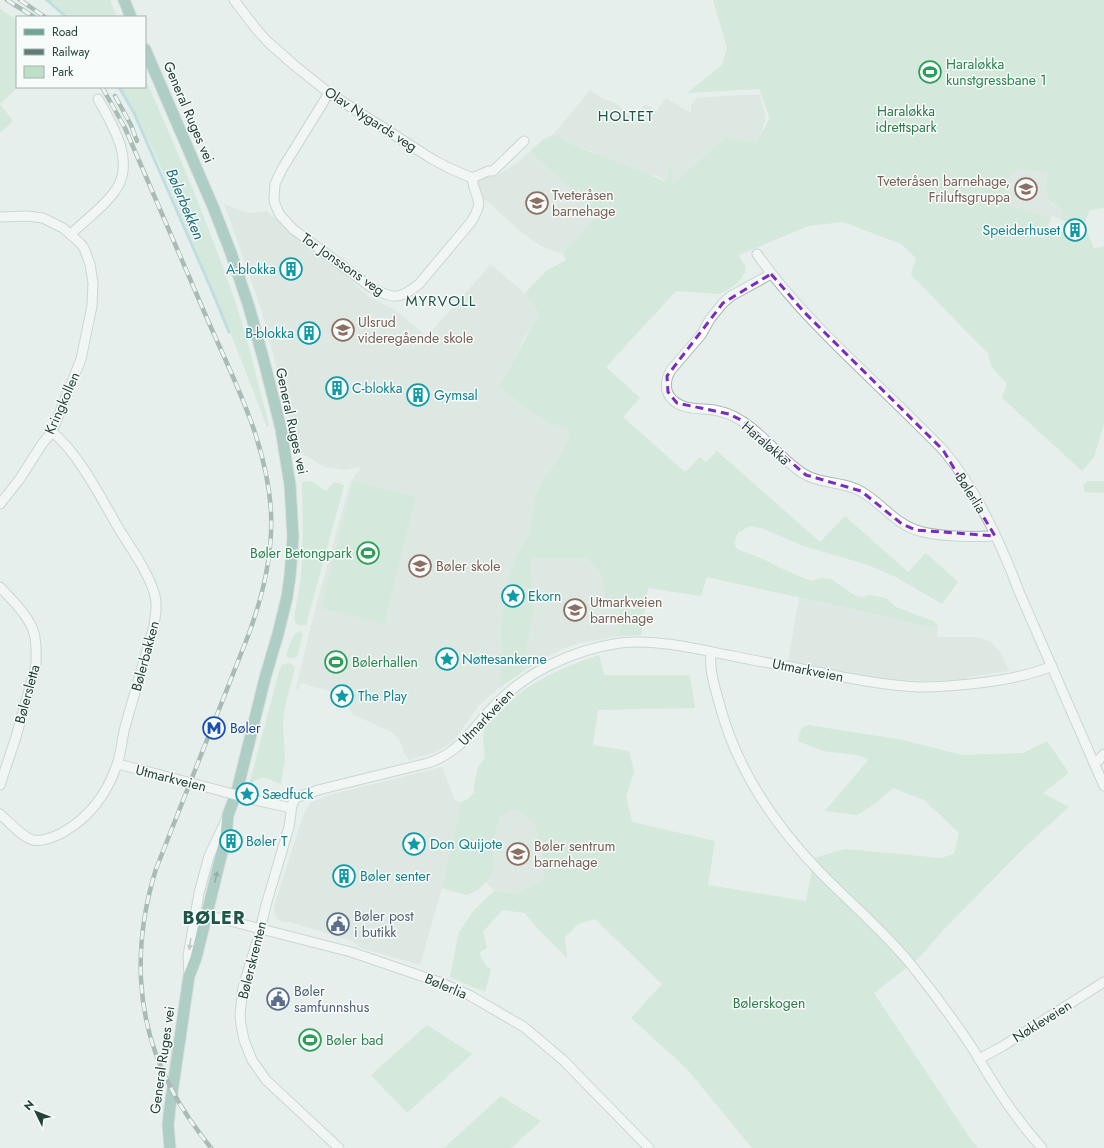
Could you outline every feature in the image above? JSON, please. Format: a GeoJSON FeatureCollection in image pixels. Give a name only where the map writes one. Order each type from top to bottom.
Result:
{"type":"FeatureCollection","features":[{"type":"Feature","properties":{"kind":"main road"},"geometry":{"type":"LineString","coordinates":[[124,0],[131,16]]}},
{"type":"Feature","properties":{"kind":"main road","name":"General Ruges vei"},"geometry":{"type":"LineString","coordinates":[[146,50],[214,209],[231,253],[251,314],[276,406],[285,448],[293,516],[293,544],[290,576],[278,634],[265,678],[237,791],[228,815],[226,836],[196,958],[189,976],[168,1125],[170,1148]]}},
{"type":"Feature","properties":{"kind":"street","name":"Olav Nygards veg"},"geometry":{"type":"LineString","coordinates":[[234,0],[269,43],[294,66],[328,93],[432,159],[472,178]]}},
{"type":"Feature","properties":{"kind":"street","name":"Tor Jonssons veg"},"geometry":{"type":"LineString","coordinates":[[328,93],[282,169],[275,184],[275,204],[280,215],[293,228],[372,288],[392,297],[410,292],[419,284],[471,222],[478,211],[478,198],[472,178]]}},
{"type":"Feature","properties":{"kind":"street"},"geometry":{"type":"LineString","coordinates":[[71,234],[111,197],[119,186],[123,174],[121,147],[113,125],[98,99]]}},
{"type":"Feature","properties":{"kind":"street"},"geometry":{"type":"LineString","coordinates":[[472,178],[488,171],[494,171],[524,141]]}},
{"type":"Feature","properties":{"kind":"street","name":"Kringkollen"},"geometry":{"type":"LineString","coordinates":[[0,216],[27,216],[43,218],[71,234],[84,248],[90,264],[93,283],[91,312],[81,358],[52,432],[42,444],[19,480],[0,504]]}},
{"type":"Feature","properties":{"kind":"street","name":"Bølerlia"},"geometry":{"type":"LineString","coordinates":[[757,254],[771,274],[810,318],[943,450],[954,464],[982,509],[1010,567],[1104,786]]}},
{"type":"Feature","properties":{"kind":"street","name":"Haraløkka"},"geometry":{"type":"LineString","coordinates":[[771,274],[731,296],[716,311],[701,335],[667,376],[666,384],[672,399],[676,403],[685,407],[713,410],[729,414],[743,421],[760,434],[797,469],[806,475],[821,481],[860,491],[874,499],[902,524],[916,530],[936,534],[982,537],[995,536]]}},
{"type":"Feature","properties":{"kind":"street"},"geometry":{"type":"LineString","coordinates":[[81,312],[91,312]]}},
{"type":"Feature","properties":{"kind":"street","name":"Bølerbakken"},"geometry":{"type":"LineString","coordinates":[[0,814],[25,836],[32,840],[39,841],[57,836],[74,826],[96,805],[109,784],[117,764],[154,626],[156,610],[155,597],[152,587],[137,558],[80,466],[60,438],[52,432]]}},
{"type":"Feature","properties":{"kind":"street","name":"Bølersletta"},"geometry":{"type":"LineString","coordinates":[[0,587],[30,624],[34,633],[36,653],[36,665],[16,737],[0,785]]}},
{"type":"Feature","properties":{"kind":"street","name":"Utmarkveien"},"geometry":{"type":"LineString","coordinates":[[117,764],[291,808],[296,799],[302,795],[440,759],[452,752],[466,739],[491,708],[516,685],[550,664],[600,647],[620,643],[675,645],[869,682],[918,686],[955,686],[993,682],[1017,678],[1052,666]]}},
{"type":"Feature","properties":{"kind":"street"},"geometry":{"type":"LineString","coordinates":[[711,652],[710,660],[712,682],[725,725],[751,783],[782,830],[912,966],[946,1010],[1010,1108],[1042,1148]]}},
{"type":"Feature","properties":{"kind":"street"},"geometry":{"type":"LineString","coordinates":[[1095,764],[1104,754]]}},
{"type":"Feature","properties":{"kind":"street","name":"Bølerskrenten"},"geometry":{"type":"LineString","coordinates":[[291,808],[289,827],[246,975],[241,997],[240,1024],[244,1040],[252,1060],[264,1078],[339,1148]]}},
{"type":"Feature","properties":{"kind":"street","name":"General Ruges vei"},"geometry":{"type":"LineString","coordinates":[[189,976],[188,956],[195,912],[208,856],[228,815]]}},
{"type":"Feature","properties":{"kind":"street","name":"Bølerlia"},"geometry":{"type":"LineString","coordinates":[[195,912],[351,952],[457,989],[497,1010],[524,1027],[563,1060],[649,1148]]}},
{"type":"Feature","properties":{"kind":"street","name":"Nøkleveien"},"geometry":{"type":"LineString","coordinates":[[979,1059],[1003,1046],[1104,982]]}},
{"type":"Feature","properties":{"kind":"highlighted area"},"geometry":{"type":"Polygon","coordinates":[[[771,274],[805,313],[943,450],[995,536],[916,530],[902,524],[861,491],[806,475],[743,421],[729,414],[677,403],[668,392],[667,376],[723,303],[771,274]]]}},
{"type":"Feature","properties":{"kind":"shaded area"},"geometry":{"type":"Polygon","coordinates":[[[590,90],[602,98],[617,104],[634,119],[645,104],[657,111],[666,98],[691,113],[691,106],[696,98],[760,95],[766,118],[760,138],[747,159],[671,185],[656,175],[638,177],[591,151],[573,145],[554,134],[590,90]]]}},
{"type":"Feature","properties":{"kind":"shaded area","name":"Tveteråsen barnehage"},"geometry":{"type":"Polygon","coordinates":[[[530,151],[598,215],[563,253],[549,250],[537,244],[521,232],[476,191],[472,178],[497,176],[517,163],[530,151]]]}},
{"type":"Feature","properties":{"kind":"shaded area","name":"Tveteråsen barnehage, Friluftsgruppa"},"geometry":{"type":"Polygon","coordinates":[[[1023,169],[1047,173],[1045,183],[1053,205],[1063,210],[1060,219],[1052,216],[1051,219],[1001,204],[1010,175],[1023,169]]]}},
{"type":"Feature","properties":{"kind":"shaded area"},"geometry":{"type":"Polygon","coordinates":[[[224,203],[249,213],[266,211],[332,263],[369,297],[394,309],[427,336],[490,264],[525,293],[540,314],[524,338],[510,370],[499,386],[529,411],[551,424],[567,428],[569,439],[556,463],[544,477],[536,493],[529,534],[517,554],[504,602],[500,631],[502,646],[499,688],[479,705],[460,733],[451,743],[436,752],[409,760],[400,741],[392,732],[352,714],[347,706],[349,696],[300,683],[298,691],[296,688],[315,610],[349,487],[361,467],[344,470],[325,467],[302,454],[295,446],[281,383],[260,306],[224,203]]]}},
{"type":"Feature","properties":{"kind":"shaded area","name":"Utmarkveien barnehage"},"geometry":{"type":"Polygon","coordinates":[[[531,557],[586,557],[602,575],[605,598],[618,604],[620,636],[580,643],[565,648],[522,672],[533,616],[531,557]]]}},
{"type":"Feature","properties":{"kind":"shaded area"},"geometry":{"type":"Polygon","coordinates":[[[799,598],[931,627],[938,626],[937,637],[977,637],[991,642],[1001,653],[1009,671],[967,677],[967,680],[895,680],[788,662],[799,598]]]}},
{"type":"Feature","properties":{"kind":"shaded area"},"geometry":{"type":"Polygon","coordinates":[[[442,767],[455,800],[461,802],[442,888],[420,965],[361,948],[350,940],[279,920],[275,915],[274,906],[303,816],[311,802],[329,795],[442,767]]]}},
{"type":"Feature","properties":{"kind":"shaded area","name":"Bøler sentrum barnehage"},"geometry":{"type":"Polygon","coordinates":[[[516,809],[534,823],[544,862],[544,879],[517,894],[494,891],[486,882],[494,870],[493,841],[500,817],[516,809]]]}},
{"type":"Feature","properties":{"kind":"green space"},"geometry":{"type":"Polygon","coordinates":[[[44,0],[110,0],[117,16],[66,16],[44,0]]]}},
{"type":"Feature","properties":{"kind":"green space","name":"Haraløkka idrettspark"},"geometry":{"type":"Polygon","coordinates":[[[713,0],[1104,0],[1104,208],[1090,210],[1084,224],[1094,248],[1102,247],[1104,245],[1104,424],[1094,457],[1082,471],[1002,398],[1007,384],[991,366],[988,353],[911,275],[916,258],[901,244],[843,222],[808,226],[739,255],[745,266],[745,271],[736,284],[722,293],[676,291],[606,367],[640,398],[623,417],[685,472],[700,457],[706,462],[717,451],[820,542],[845,516],[908,572],[926,553],[958,582],[942,604],[896,577],[868,565],[804,546],[761,528],[749,526],[738,533],[734,542],[736,548],[811,581],[821,578],[831,579],[854,595],[863,597],[869,595],[886,598],[896,607],[933,621],[938,626],[931,627],[707,577],[701,596],[648,588],[641,635],[620,636],[618,604],[605,598],[602,575],[586,557],[531,557],[533,616],[522,672],[499,688],[502,646],[500,631],[509,577],[517,554],[529,534],[536,493],[544,477],[556,463],[569,439],[567,428],[551,424],[529,411],[499,386],[540,314],[525,293],[546,271],[566,260],[563,253],[598,215],[530,151],[544,139],[554,134],[573,145],[667,182],[668,171],[671,166],[672,185],[725,138],[756,143],[770,118],[759,89],[687,93],[722,65],[727,48],[713,0]],[[1022,169],[1010,175],[1001,203],[1051,219],[1048,226],[1078,239],[1084,224],[1077,221],[1074,226],[1060,219],[1063,210],[1052,203],[1047,195],[1047,173],[1022,169]]]}},
{"type":"Feature","properties":{"kind":"green space"},"geometry":{"type":"Polygon","coordinates":[[[0,9],[16,19],[17,88],[0,104],[0,9]]]}},
{"type":"Feature","properties":{"kind":"green space"},"geometry":{"type":"Polygon","coordinates":[[[146,80],[192,187],[234,298],[257,378],[269,426],[267,427],[230,331],[166,179],[149,141],[121,88],[146,88],[146,80]]]}},
{"type":"Feature","properties":{"kind":"green space"},"geometry":{"type":"Polygon","coordinates":[[[0,104],[13,121],[0,133],[0,104]]]}},
{"type":"Feature","properties":{"kind":"green space"},"geometry":{"type":"Polygon","coordinates":[[[311,481],[326,491],[334,482],[344,486],[306,625],[302,626],[296,624],[294,619],[301,577],[303,531],[302,482],[311,481]]]}},
{"type":"Feature","properties":{"kind":"green space","name":"Bøler Betongpark"},"geometry":{"type":"Polygon","coordinates":[[[353,481],[416,497],[384,624],[321,608],[353,481]]]}},
{"type":"Feature","properties":{"kind":"green space"},"geometry":{"type":"Polygon","coordinates":[[[1088,481],[1104,481],[1104,493],[1085,492],[1083,485],[1088,481]]]}},
{"type":"Feature","properties":{"kind":"green space"},"geometry":{"type":"Polygon","coordinates":[[[300,631],[303,634],[297,657],[287,657],[286,656],[292,638],[300,631]]]}},
{"type":"Feature","properties":{"kind":"green space","name":"Bølerskogen"},"geometry":{"type":"Polygon","coordinates":[[[599,655],[604,675],[690,675],[695,708],[598,710],[593,745],[629,751],[634,772],[626,796],[632,822],[715,841],[708,885],[806,901],[814,858],[845,849],[941,858],[954,854],[959,833],[924,800],[893,788],[873,805],[857,815],[825,811],[869,759],[857,755],[823,751],[798,741],[800,731],[805,726],[808,725],[903,740],[962,755],[1023,753],[1047,741],[1069,773],[1043,793],[1069,807],[1026,846],[947,926],[918,959],[874,993],[978,1148],[752,1148],[687,1069],[631,1018],[662,984],[595,919],[578,924],[565,937],[567,958],[537,928],[525,913],[502,910],[483,932],[487,948],[479,953],[486,966],[491,969],[485,992],[450,977],[459,932],[475,909],[494,891],[517,894],[544,879],[544,862],[534,823],[516,809],[500,817],[493,841],[494,870],[486,882],[478,890],[467,895],[442,888],[461,802],[469,798],[474,793],[478,767],[485,758],[483,740],[484,728],[514,699],[536,682],[567,667],[599,655]]]}},
{"type":"Feature","properties":{"kind":"green space"},"geometry":{"type":"Polygon","coordinates":[[[289,663],[295,667],[284,711],[283,725],[285,759],[281,784],[262,778],[249,785],[279,672],[282,665],[289,663]]]}},
{"type":"Feature","properties":{"kind":"green space"},"geometry":{"type":"Polygon","coordinates":[[[427,1025],[472,1054],[407,1113],[371,1075],[427,1025]]]}},
{"type":"Feature","properties":{"kind":"green space"},"geometry":{"type":"Polygon","coordinates":[[[501,1096],[541,1121],[511,1148],[444,1148],[501,1096]]]}},
{"type":"Feature","properties":{"kind":"waterway","name":"Bølerbekken"},"geometry":{"type":"LineString","coordinates":[[47,0],[65,16]]}},
{"type":"Feature","properties":{"kind":"waterway","name":"Bølerbekken"},"geometry":{"type":"LineString","coordinates":[[120,88],[134,113],[229,332]]}},
{"type":"Feature","properties":{"kind":"railway"},"geometry":{"type":"LineString","coordinates":[[7,0],[32,16]]}},
{"type":"Feature","properties":{"kind":"railway"},"geometry":{"type":"LineString","coordinates":[[20,0],[44,16]]}},
{"type":"Feature","properties":{"kind":"railway"},"geometry":{"type":"LineString","coordinates":[[103,88],[125,128],[249,415],[263,462],[271,512],[269,560],[258,606],[248,636],[156,869],[143,925],[141,981],[144,1009],[150,1036],[159,1063],[172,1090],[190,1120],[211,1148]]}},
{"type":"Feature","properties":{"kind":"railway"},"geometry":{"type":"LineString","coordinates":[[115,96],[131,125],[137,141]]}},
{"type":"Feature","properties":{"kind":"place","name":"Haraløkka kunstgressbane 1"},"geometry":{"type":"Point","coordinates":[930,72]}},
{"type":"Feature","properties":{"kind":"place","name":"Tveteråsen barnehage, Friluftsgruppa"},"geometry":{"type":"Point","coordinates":[1026,189]}},
{"type":"Feature","properties":{"kind":"place","name":"Tveteråsen barnehage"},"geometry":{"type":"Point","coordinates":[537,203]}},
{"type":"Feature","properties":{"kind":"place","name":"Speiderhuset"},"geometry":{"type":"Point","coordinates":[1075,230]}},
{"type":"Feature","properties":{"kind":"place","name":"A-blokka"},"geometry":{"type":"Point","coordinates":[291,269]}},
{"type":"Feature","properties":{"kind":"place","name":"Ulsrud videregående skole"},"geometry":{"type":"Point","coordinates":[343,330]}},
{"type":"Feature","properties":{"kind":"place","name":"B-blokka"},"geometry":{"type":"Point","coordinates":[309,333]}},
{"type":"Feature","properties":{"kind":"place","name":"C-blokka"},"geometry":{"type":"Point","coordinates":[337,388]}},
{"type":"Feature","properties":{"kind":"place","name":"Gymsal"},"geometry":{"type":"Point","coordinates":[418,395]}},
{"type":"Feature","properties":{"kind":"place","name":"Bøler Betongpark"},"geometry":{"type":"Point","coordinates":[368,553]}},
{"type":"Feature","properties":{"kind":"place","name":"Bøler skole"},"geometry":{"type":"Point","coordinates":[420,566]}},
{"type":"Feature","properties":{"kind":"place","name":"Ekorn"},"geometry":{"type":"Point","coordinates":[513,596]}},
{"type":"Feature","properties":{"kind":"place","name":"Utmarkveien barnehage"},"geometry":{"type":"Point","coordinates":[575,610]}},
{"type":"Feature","properties":{"kind":"place","name":"Nøttesankerne"},"geometry":{"type":"Point","coordinates":[447,659]}},
{"type":"Feature","properties":{"kind":"place","name":"Bølerhallen"},"geometry":{"type":"Point","coordinates":[336,662]}},
{"type":"Feature","properties":{"kind":"place","name":"The Play"},"geometry":{"type":"Point","coordinates":[342,696]}},
{"type":"Feature","properties":{"kind":"place","name":"Bøler"},"geometry":{"type":"Point","coordinates":[214,728]}},
{"type":"Feature","properties":{"kind":"place","name":"Sædfuck"},"geometry":{"type":"Point","coordinates":[247,794]}},
{"type":"Feature","properties":{"kind":"place","name":"Bøler T"},"geometry":{"type":"Point","coordinates":[231,841]}},
{"type":"Feature","properties":{"kind":"place","name":"Don Quijote"},"geometry":{"type":"Point","coordinates":[414,844]}},
{"type":"Feature","properties":{"kind":"place","name":"Bøler sentrum barnehage"},"geometry":{"type":"Point","coordinates":[518,854]}},
{"type":"Feature","properties":{"kind":"place","name":"Bøler senter"},"geometry":{"type":"Point","coordinates":[344,876]}},
{"type":"Feature","properties":{"kind":"place","name":"Bøler post i butikk"},"geometry":{"type":"Point","coordinates":[338,924]}},
{"type":"Feature","properties":{"kind":"place","name":"Bøler samfunnshus"},"geometry":{"type":"Point","coordinates":[278,999]}},
{"type":"Feature","properties":{"kind":"place","name":"Bøler bad"},"geometry":{"type":"Point","coordinates":[310,1040]}},
{"type":"Feature","properties":{"kind":"district","name":"HOLTET"},"geometry":{"type":"Point","coordinates":[626,116]}},
{"type":"Feature","properties":{"kind":"district","name":"MYRVOLL"},"geometry":{"type":"Point","coordinates":[441,301]}},
{"type":"Feature","properties":{"kind":"district","name":"BØLER"},"geometry":{"type":"Point","coordinates":[214,918]}}]}
